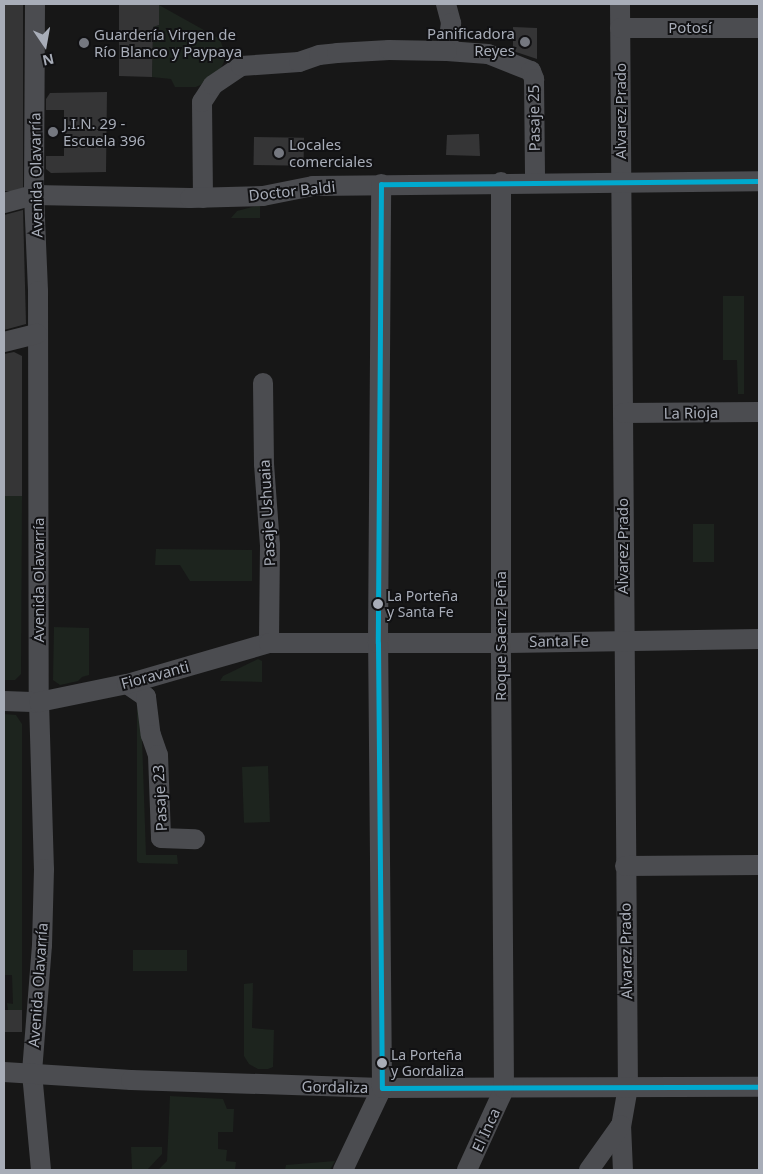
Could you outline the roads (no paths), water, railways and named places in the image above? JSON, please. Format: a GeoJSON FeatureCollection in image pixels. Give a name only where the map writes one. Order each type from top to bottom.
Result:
{"type":"FeatureCollection","features":[{"type":"Feature","properties":{"kind":"street","name":"Avenida Olavarría"},"geometry":{"type":"LineString","coordinates":[[34,4],[34,195],[38,291],[39,702],[44,869],[42,945],[32,1073],[40,1165]]}},
{"type":"Feature","properties":{"kind":"street"},"geometry":{"type":"LineString","coordinates":[[202,198],[202,102],[213,85],[241,66],[299,62],[337,53],[389,50],[447,51],[451,23],[446,4]]}},
{"type":"Feature","properties":{"kind":"street","name":"Alvarez Prado"},"geometry":{"type":"LineString","coordinates":[[620,4],[623,640],[628,1087],[621,1125]]}},
{"type":"Feature","properties":{"kind":"street","name":"Potosí"},"geometry":{"type":"LineString","coordinates":[[620,28],[759,28]]}},
{"type":"Feature","properties":{"kind":"street","name":"Pasaje 25"},"geometry":{"type":"LineString","coordinates":[[447,51],[488,54],[531,72],[534,79],[535,182]]}},
{"type":"Feature","properties":{"kind":"street","name":"Doctor Baldi"},"geometry":{"type":"LineString","coordinates":[[4,203],[34,195],[202,198],[263,196],[313,186],[381,184],[759,181]]}},
{"type":"Feature","properties":{"kind":"street","name":"Roque Saenz Peña"},"geometry":{"type":"LineString","coordinates":[[501,182],[501,643],[504,1089]]}},
{"type":"Feature","properties":{"kind":"street"},"geometry":{"type":"LineString","coordinates":[[343,1170],[382,1088],[378,643],[381,184]]}},
{"type":"Feature","properties":{"kind":"street"},"geometry":{"type":"LineString","coordinates":[[4,342],[37,334]]}},
{"type":"Feature","properties":{"kind":"street","name":"Pasaje Ushuaia"},"geometry":{"type":"LineString","coordinates":[[263,383],[264,464],[270,546],[269,642]]}},
{"type":"Feature","properties":{"kind":"street","name":"La Rioja"},"geometry":{"type":"LineString","coordinates":[[623,413],[759,412]]}},
{"type":"Feature","properties":{"kind":"street","name":"Santa Fe"},"geometry":{"type":"LineString","coordinates":[[269,642],[501,643],[759,639]]}},
{"type":"Feature","properties":{"kind":"street","name":"Fioravanti"},"geometry":{"type":"LineString","coordinates":[[4,701],[39,702],[127,684],[269,642]]}},
{"type":"Feature","properties":{"kind":"street","name":"Pasaje 23"},"geometry":{"type":"LineString","coordinates":[[127,684],[146,697],[151,735],[158,755],[161,838],[195,840]]}},
{"type":"Feature","properties":{"kind":"street"},"geometry":{"type":"LineString","coordinates":[[626,866],[759,865]]}},
{"type":"Feature","properties":{"kind":"street","name":"Gordaliza"},"geometry":{"type":"LineString","coordinates":[[4,1072],[131,1080],[382,1088],[759,1087]]}},
{"type":"Feature","properties":{"kind":"street","name":"El Inca"},"geometry":{"type":"LineString","coordinates":[[467,1170],[504,1089]]}},
{"type":"Feature","properties":{"kind":"street"},"geometry":{"type":"LineString","coordinates":[[589,1170],[621,1125]]}},
{"type":"Feature","properties":{"kind":"street"},"geometry":{"type":"LineString","coordinates":[[621,1125],[623,1170]]}},
{"type":"Feature","properties":{"kind":"place","name":"Panificadora Reyes"},"geometry":{"type":"Point","coordinates":[525,42]}},
{"type":"Feature","properties":{"kind":"place","name":"Guardería Virgen de Río Blanco y Paypaya"},"geometry":{"type":"Point","coordinates":[84,43]}},
{"type":"Feature","properties":{"kind":"place","name":"J.I.N. 29 - Escuela 396"},"geometry":{"type":"Point","coordinates":[53,132]}},
{"type":"Feature","properties":{"kind":"place","name":"Locales comerciales"},"geometry":{"type":"Point","coordinates":[279,153]}},
{"type":"Feature","properties":{"kind":"place","name":"La Porteña y Santa Fe"},"geometry":{"type":"Point","coordinates":[378,604]}},
{"type":"Feature","properties":{"kind":"place","name":"La Porteña y Gordaliza"},"geometry":{"type":"Point","coordinates":[382,1063]}}]}
